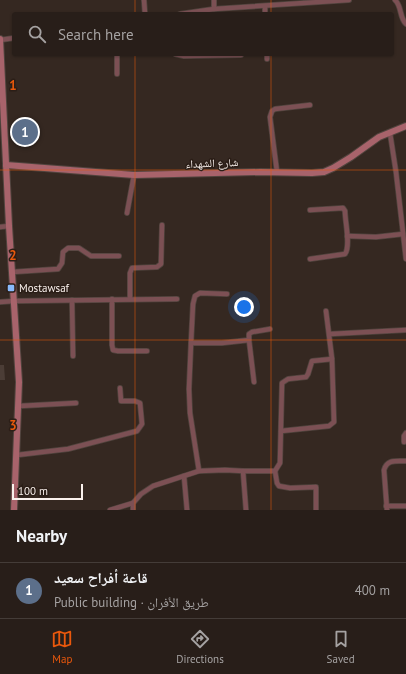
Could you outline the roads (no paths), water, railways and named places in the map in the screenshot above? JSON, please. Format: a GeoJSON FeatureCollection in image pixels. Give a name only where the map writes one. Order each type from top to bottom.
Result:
{"type":"FeatureCollection","features":[{"type":"Feature","properties":{"kind":"main road"},"geometry":{"type":"LineString","coordinates":[[0,39],[3,134],[18,357],[19,406],[14,510]]}},
{"type":"Feature","properties":{"kind":"main road","name":"شارع الشهداء"},"geometry":{"type":"LineString","coordinates":[[6,165],[134,175],[277,172],[312,173],[328,170],[351,158],[379,138],[406,126]]}},
{"type":"Feature","properties":{"kind":"street"},"geometry":{"type":"LineString","coordinates":[[144,0],[145,12]]}},
{"type":"Feature","properties":{"kind":"street"},"geometry":{"type":"LineString","coordinates":[[214,0],[214,9]]}},
{"type":"Feature","properties":{"kind":"street"},"geometry":{"type":"LineString","coordinates":[[194,12],[214,9],[349,0]]}},
{"type":"Feature","properties":{"kind":"street"},"geometry":{"type":"LineString","coordinates":[[395,0],[399,3],[403,20],[406,24]]}},
{"type":"Feature","properties":{"kind":"street"},"geometry":{"type":"LineString","coordinates":[[264,6],[265,12]]}},
{"type":"Feature","properties":{"kind":"street"},"geometry":{"type":"LineString","coordinates":[[0,39],[12,38]]}},
{"type":"Feature","properties":{"kind":"street"},"geometry":{"type":"LineString","coordinates":[[117,56],[117,74]]}},
{"type":"Feature","properties":{"kind":"street"},"geometry":{"type":"LineString","coordinates":[[277,172],[270,117],[271,113],[275,109],[310,105]]}},
{"type":"Feature","properties":{"kind":"street"},"geometry":{"type":"LineString","coordinates":[[390,133],[406,259]]}},
{"type":"Feature","properties":{"kind":"street"},"geometry":{"type":"LineString","coordinates":[[127,213],[134,175]]}},
{"type":"Feature","properties":{"kind":"street"},"geometry":{"type":"LineString","coordinates":[[310,210],[343,208],[345,211],[347,236],[347,251],[345,254],[310,259]]}},
{"type":"Feature","properties":{"kind":"street"},"geometry":{"type":"LineString","coordinates":[[130,299],[130,273],[132,268],[157,267],[160,264],[162,225]]}},
{"type":"Feature","properties":{"kind":"street"},"geometry":{"type":"LineString","coordinates":[[0,226],[9,226]]}},
{"type":"Feature","properties":{"kind":"street"},"geometry":{"type":"LineString","coordinates":[[347,236],[376,237],[403,234]]}},
{"type":"Feature","properties":{"kind":"street"},"geometry":{"type":"LineString","coordinates":[[12,272],[58,270],[62,263],[63,252],[68,248],[81,249],[92,256],[119,256]]}},
{"type":"Feature","properties":{"kind":"street"},"geometry":{"type":"LineString","coordinates":[[199,471],[190,413],[189,389],[193,304],[195,296],[200,293],[227,294]]}},
{"type":"Feature","properties":{"kind":"street"},"geometry":{"type":"LineString","coordinates":[[112,299],[112,345],[114,350],[147,351]]}},
{"type":"Feature","properties":{"kind":"street"},"geometry":{"type":"LineString","coordinates":[[0,302],[178,299]]}},
{"type":"Feature","properties":{"kind":"street"},"geometry":{"type":"LineString","coordinates":[[72,300],[73,356]]}},
{"type":"Feature","properties":{"kind":"street"},"geometry":{"type":"LineString","coordinates":[[281,432],[329,426],[333,424],[335,417],[332,359],[326,311]]}},
{"type":"Feature","properties":{"kind":"street"},"geometry":{"type":"LineString","coordinates":[[254,382],[249,334],[252,332],[270,329]]}},
{"type":"Feature","properties":{"kind":"street"},"geometry":{"type":"LineString","coordinates":[[330,334],[406,330]]}},
{"type":"Feature","properties":{"kind":"street"},"geometry":{"type":"LineString","coordinates":[[191,343],[222,343],[249,340]]}},
{"type":"Feature","properties":{"kind":"street"},"geometry":{"type":"LineString","coordinates":[[316,510],[316,487],[290,488],[279,486],[277,483],[275,471],[280,463],[282,386],[283,381],[288,379],[306,377],[312,361],[332,359]]}},
{"type":"Feature","properties":{"kind":"street"},"geometry":{"type":"LineString","coordinates":[[17,455],[68,449],[138,431],[142,424],[140,403],[135,401],[121,401],[120,388]]}},
{"type":"Feature","properties":{"kind":"street"},"geometry":{"type":"LineString","coordinates":[[19,406],[76,403]]}},
{"type":"Feature","properties":{"kind":"street"},"geometry":{"type":"LineString","coordinates":[[404,442],[404,436],[406,433]]}},
{"type":"Feature","properties":{"kind":"street"},"geometry":{"type":"LineString","coordinates":[[406,461],[391,461],[384,470],[386,508],[406,506]]}},
{"type":"Feature","properties":{"kind":"street"},"geometry":{"type":"LineString","coordinates":[[110,510],[133,503],[141,494],[153,486],[199,471],[275,471]]}},
{"type":"Feature","properties":{"kind":"street"},"geometry":{"type":"LineString","coordinates":[[244,471],[246,510]]}},
{"type":"Feature","properties":{"kind":"street"},"geometry":{"type":"LineString","coordinates":[[184,476],[187,510]]}},
{"type":"Feature","properties":{"kind":"street"},"geometry":{"type":"LineString","coordinates":[[133,503],[133,510]]}},
{"type":"Feature","properties":{"kind":"place","name":"قاعة أفراح سعيد"},"geometry":{"type":"Point","coordinates":[25,132]}},
{"type":"Feature","properties":{"kind":"place","name":"Mostawsaf"},"geometry":{"type":"Point","coordinates":[11,288]}}]}
